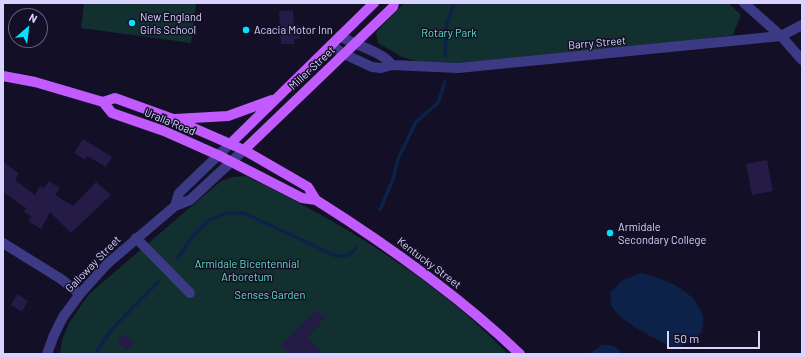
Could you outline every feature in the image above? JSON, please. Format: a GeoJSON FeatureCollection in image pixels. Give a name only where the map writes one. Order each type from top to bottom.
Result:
{"type":"FeatureCollection","features":[{"type":"Feature","properties":{"kind":"main road","name":"Miller Street"},"geometry":{"type":"LineString","coordinates":[[230,144],[374,3]]}},
{"type":"Feature","properties":{"kind":"main road","name":"Miller Street"},"geometry":{"type":"LineString","coordinates":[[244,150],[393,7],[394,3]]}},
{"type":"Feature","properties":{"kind":"main road","name":"Uralla Road"},"geometry":{"type":"LineString","coordinates":[[3,76],[63,90],[103,102],[112,113],[164,131],[232,161]]}},
{"type":"Feature","properties":{"kind":"main road","name":"Uralla Road"},"geometry":{"type":"LineString","coordinates":[[103,102],[115,98],[173,119],[230,144]]}},
{"type":"Feature","properties":{"kind":"main road"},"geometry":{"type":"LineString","coordinates":[[173,119],[228,116],[276,99]]}},
{"type":"Feature","properties":{"kind":"main road","name":"Kentucky Street"},"geometry":{"type":"LineString","coordinates":[[230,144],[244,150],[308,187],[316,200]]}},
{"type":"Feature","properties":{"kind":"main road","name":"Kentucky Street"},"geometry":{"type":"LineString","coordinates":[[232,161],[302,198],[316,200],[389,247],[489,324],[520,354]]}},
{"type":"Feature","properties":{"kind":"street"},"geometry":{"type":"LineString","coordinates":[[744,3],[781,36],[802,60]]}},
{"type":"Feature","properties":{"kind":"street","name":"Barry Street"},"geometry":{"type":"LineString","coordinates":[[331,45],[344,54],[372,67],[381,68],[392,65],[458,68],[781,36],[802,25]]}},
{"type":"Feature","properties":{"kind":"street"},"geometry":{"type":"LineString","coordinates":[[340,36],[354,45],[383,56],[392,65]]}},
{"type":"Feature","properties":{"kind":"street","name":"Galloway Street"},"geometry":{"type":"LineString","coordinates":[[175,206],[179,193],[230,144]]}},
{"type":"Feature","properties":{"kind":"street","name":"Galloway Street"},"geometry":{"type":"LineString","coordinates":[[47,354],[63,317],[80,294],[107,264],[175,206],[190,200],[244,150]]}},
{"type":"Feature","properties":{"kind":"street"},"geometry":{"type":"LineString","coordinates":[[136,238],[190,293]]}},
{"type":"Feature","properties":{"kind":"street"},"geometry":{"type":"LineString","coordinates":[[3,243],[61,279],[80,294]]}},
{"type":"Feature","properties":{"kind":"green space"},"geometry":{"type":"Polygon","coordinates":[[[84,3],[196,3],[191,43],[81,28],[84,3]]]}},
{"type":"Feature","properties":{"kind":"green space","name":"Rotary Park"},"geometry":{"type":"Polygon","coordinates":[[[404,3],[728,3],[741,15],[733,35],[674,43],[459,63],[419,62],[402,57],[378,43],[376,32],[404,3]]]}},
{"type":"Feature","properties":{"kind":"green space","name":"Armidale Bicentennial Arboretum"},"geometry":{"type":"Polygon","coordinates":[[[246,176],[316,212],[385,254],[450,301],[508,354],[60,354],[62,340],[69,323],[89,294],[221,181],[233,177],[246,176]]]}},
{"type":"Feature","properties":{"kind":"water"},"geometry":{"type":"Polygon","coordinates":[[[641,273],[669,282],[694,299],[703,316],[702,332],[690,342],[676,348],[633,326],[618,314],[611,305],[610,293],[621,281],[641,273]]]}},
{"type":"Feature","properties":{"kind":"water"},"geometry":{"type":"Polygon","coordinates":[[[602,345],[614,346],[622,354],[589,354],[602,345]]]}},
{"type":"Feature","properties":{"kind":"building"},"geometry":{"type":"Polygon","coordinates":[[[293,10],[294,25],[299,25],[300,39],[294,39],[294,44],[281,44],[279,11],[293,10]]]}},
{"type":"Feature","properties":{"kind":"building"},"geometry":{"type":"Polygon","coordinates":[[[83,139],[112,157],[106,167],[87,156],[85,160],[74,153],[83,139]]]}},
{"type":"Feature","properties":{"kind":"building"},"geometry":{"type":"Polygon","coordinates":[[[767,160],[773,191],[752,195],[746,164],[767,160]]]}},
{"type":"Feature","properties":{"kind":"building"},"geometry":{"type":"Polygon","coordinates":[[[3,162],[19,173],[15,180],[35,195],[40,186],[44,188],[49,181],[60,188],[55,195],[73,206],[96,182],[111,195],[71,233],[50,212],[41,229],[28,221],[31,216],[24,212],[26,208],[3,192],[3,162]]]}},
{"type":"Feature","properties":{"kind":"building"},"geometry":{"type":"Polygon","coordinates":[[[17,294],[28,301],[22,312],[11,305],[17,294]]]}},
{"type":"Feature","properties":{"kind":"building"},"geometry":{"type":"Polygon","coordinates":[[[316,310],[325,318],[307,338],[324,354],[290,354],[281,345],[316,310]]]}},
{"type":"Feature","properties":{"kind":"building"},"geometry":{"type":"Polygon","coordinates":[[[124,334],[134,342],[127,350],[117,342],[124,334]]]}},
{"type":"Feature","properties":{"kind":"waterway"},"geometry":{"type":"LineString","coordinates":[[445,56],[446,27],[454,3]]}},
{"type":"Feature","properties":{"kind":"waterway"},"geometry":{"type":"LineString","coordinates":[[380,210],[393,179],[398,159],[416,122],[438,103],[445,82]]}},
{"type":"Feature","properties":{"kind":"waterway"},"geometry":{"type":"LineString","coordinates":[[178,258],[191,238],[209,220],[226,213],[244,213],[336,256],[348,256],[356,248]]}},
{"type":"Feature","properties":{"kind":"waterway"},"geometry":{"type":"LineString","coordinates":[[95,354],[112,329],[158,282]]}},
{"type":"Feature","properties":{"kind":"place","name":"New England Girls School"},"geometry":{"type":"Point","coordinates":[132,23]}},
{"type":"Feature","properties":{"kind":"place","name":"Acacia Motor Inn"},"geometry":{"type":"Point","coordinates":[246,30]}},
{"type":"Feature","properties":{"kind":"place","name":"Armidale Secondary College"},"geometry":{"type":"Point","coordinates":[610,233]}},
{"type":"Feature","properties":{"kind":"park label","name":"Senses Garden"},"geometry":{"type":"Point","coordinates":[270,295]}}]}
